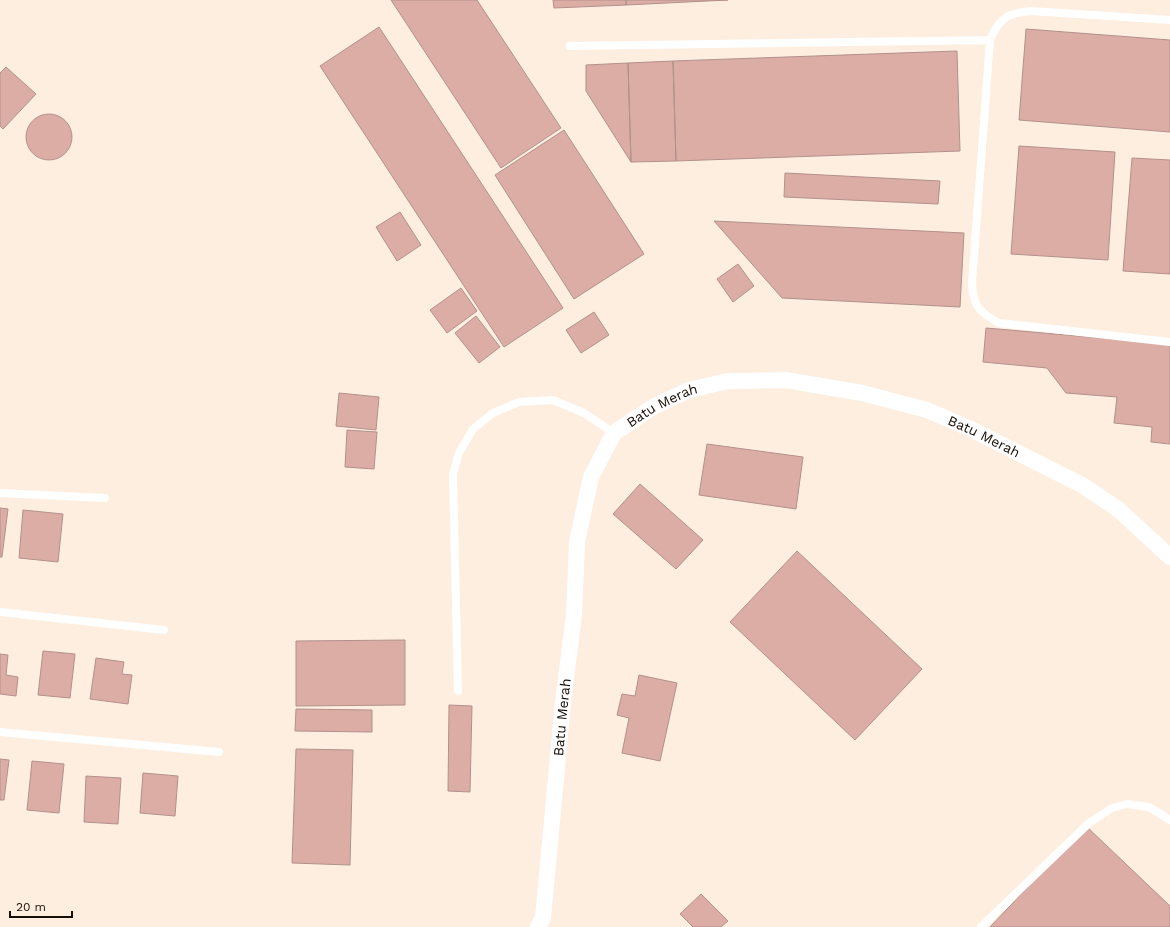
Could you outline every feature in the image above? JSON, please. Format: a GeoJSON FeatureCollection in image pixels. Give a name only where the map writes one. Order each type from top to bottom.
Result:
{"type":"FeatureCollection","features":[{"type":"Feature","properties":{"kind":"street","name":"Batu Merah"},"geometry":{"type":"LineString","coordinates":[[538,927],[543,918],[563,702],[574,615],[577,542],[591,478],[614,433],[653,408],[689,390],[728,381],[786,380],[862,393],[927,410],[971,429],[1082,485],[1119,510],[1170,557]]}},
{"type":"Feature","properties":{"kind":"lane"},"geometry":{"type":"LineString","coordinates":[[1170,20],[1039,11],[1016,12],[1004,18],[995,27],[990,40],[972,283],[973,297],[978,309],[999,323],[1170,342]]}},
{"type":"Feature","properties":{"kind":"lane"},"geometry":{"type":"LineString","coordinates":[[570,46],[990,40]]}},
{"type":"Feature","properties":{"kind":"lane"},"geometry":{"type":"LineString","coordinates":[[458,691],[453,474],[458,453],[472,429],[493,413],[518,402],[553,400],[584,412],[614,433]]}},
{"type":"Feature","properties":{"kind":"lane"},"geometry":{"type":"LineString","coordinates":[[0,494],[105,498]]}},
{"type":"Feature","properties":{"kind":"lane"},"geometry":{"type":"LineString","coordinates":[[0,612],[164,630]]}},
{"type":"Feature","properties":{"kind":"lane"},"geometry":{"type":"LineString","coordinates":[[0,732],[219,752]]}},
{"type":"Feature","properties":{"kind":"lane"},"geometry":{"type":"LineString","coordinates":[[981,927],[1089,823],[1112,808],[1127,804],[1149,807],[1170,820]]}},
{"type":"Feature","properties":{"kind":"building"},"geometry":{"type":"Polygon","coordinates":[[[391,0],[477,0],[561,128],[501,168],[391,0]]]}},
{"type":"Feature","properties":{"kind":"building"},"geometry":{"type":"Polygon","coordinates":[[[553,0],[626,0],[626,5],[554,8],[553,0]]]}},
{"type":"Feature","properties":{"kind":"building"},"geometry":{"type":"Polygon","coordinates":[[[626,0],[728,0],[626,5],[626,0]]]}},
{"type":"Feature","properties":{"kind":"building"},"geometry":{"type":"Polygon","coordinates":[[[379,27],[563,308],[504,347],[320,66],[379,27]]]}},
{"type":"Feature","properties":{"kind":"building"},"geometry":{"type":"Polygon","coordinates":[[[1026,29],[1170,40],[1170,132],[1019,120],[1026,29]]]}},
{"type":"Feature","properties":{"kind":"building"},"geometry":{"type":"Polygon","coordinates":[[[957,51],[960,151],[676,161],[673,61],[957,51]]]}},
{"type":"Feature","properties":{"kind":"building"},"geometry":{"type":"Polygon","coordinates":[[[673,61],[676,161],[631,162],[628,63],[673,61]]]}},
{"type":"Feature","properties":{"kind":"building"},"geometry":{"type":"Polygon","coordinates":[[[628,63],[631,162],[586,91],[586,65],[628,63]]]}},
{"type":"Feature","properties":{"kind":"building"},"geometry":{"type":"Polygon","coordinates":[[[6,67],[36,94],[3,129],[0,126],[0,73],[6,67]]]}},
{"type":"Feature","properties":{"kind":"building"},"geometry":{"type":"Polygon","coordinates":[[[45,114],[53,114],[62,118],[68,124],[72,137],[68,150],[62,156],[53,160],[45,160],[36,156],[30,150],[26,141],[26,133],[30,124],[36,118],[45,114]]]}},
{"type":"Feature","properties":{"kind":"building"},"geometry":{"type":"Polygon","coordinates":[[[564,130],[644,254],[574,299],[495,175],[564,130]]]}},
{"type":"Feature","properties":{"kind":"building"},"geometry":{"type":"Polygon","coordinates":[[[1019,146],[1115,152],[1108,260],[1011,254],[1019,146]]]}},
{"type":"Feature","properties":{"kind":"building"},"geometry":{"type":"Polygon","coordinates":[[[1132,158],[1170,160],[1170,274],[1123,271],[1132,158]]]}},
{"type":"Feature","properties":{"kind":"building"},"geometry":{"type":"Polygon","coordinates":[[[785,173],[940,181],[938,204],[784,197],[785,173]]]}},
{"type":"Feature","properties":{"kind":"building"},"geometry":{"type":"Polygon","coordinates":[[[400,212],[421,245],[397,261],[376,227],[400,212]]]}},
{"type":"Feature","properties":{"kind":"building"},"geometry":{"type":"Polygon","coordinates":[[[714,221],[964,233],[960,307],[782,298],[714,221]]]}},
{"type":"Feature","properties":{"kind":"building"},"geometry":{"type":"Polygon","coordinates":[[[738,264],[754,286],[733,302],[717,279],[738,264]]]}},
{"type":"Feature","properties":{"kind":"building"},"geometry":{"type":"Polygon","coordinates":[[[461,288],[477,311],[447,333],[430,310],[461,288]]]}},
{"type":"Feature","properties":{"kind":"building"},"geometry":{"type":"Polygon","coordinates":[[[594,312],[609,335],[581,353],[566,330],[594,312]]]}},
{"type":"Feature","properties":{"kind":"building"},"geometry":{"type":"Polygon","coordinates":[[[476,316],[500,347],[479,363],[455,333],[476,316]]]}},
{"type":"Feature","properties":{"kind":"building"},"geometry":{"type":"Polygon","coordinates":[[[986,328],[1170,344],[1170,444],[1151,442],[1152,427],[1114,423],[1117,397],[1066,393],[1047,368],[983,362],[986,328]]]}},
{"type":"Feature","properties":{"kind":"building"},"geometry":{"type":"Polygon","coordinates":[[[339,393],[379,397],[376,430],[336,426],[339,393]]]}},
{"type":"Feature","properties":{"kind":"building"},"geometry":{"type":"Polygon","coordinates":[[[347,430],[377,432],[374,469],[345,467],[347,430]]]}},
{"type":"Feature","properties":{"kind":"building"},"geometry":{"type":"Polygon","coordinates":[[[707,444],[803,457],[796,509],[699,495],[707,444]]]}},
{"type":"Feature","properties":{"kind":"building"},"geometry":{"type":"Polygon","coordinates":[[[640,484],[703,540],[676,569],[613,514],[640,484]]]}},
{"type":"Feature","properties":{"kind":"building"},"geometry":{"type":"Polygon","coordinates":[[[0,508],[8,509],[2,557],[0,557],[0,508]]]}},
{"type":"Feature","properties":{"kind":"building"},"geometry":{"type":"Polygon","coordinates":[[[23,510],[63,514],[58,562],[19,558],[23,510]]]}},
{"type":"Feature","properties":{"kind":"building"},"geometry":{"type":"Polygon","coordinates":[[[797,551],[922,669],[855,740],[730,622],[797,551]]]}},
{"type":"Feature","properties":{"kind":"building"},"geometry":{"type":"Polygon","coordinates":[[[405,640],[405,705],[296,706],[296,641],[405,640]]]}},
{"type":"Feature","properties":{"kind":"building"},"geometry":{"type":"Polygon","coordinates":[[[43,651],[75,654],[70,698],[38,695],[43,651]]]}},
{"type":"Feature","properties":{"kind":"building"},"geometry":{"type":"Polygon","coordinates":[[[0,654],[8,655],[6,675],[18,677],[16,696],[0,694],[0,654]]]}},
{"type":"Feature","properties":{"kind":"building"},"geometry":{"type":"Polygon","coordinates":[[[96,658],[124,662],[122,674],[132,675],[128,704],[90,699],[96,658]]]}},
{"type":"Feature","properties":{"kind":"building"},"geometry":{"type":"Polygon","coordinates":[[[639,675],[677,683],[660,761],[622,753],[629,718],[617,715],[622,694],[635,696],[639,675]]]}},
{"type":"Feature","properties":{"kind":"building"},"geometry":{"type":"Polygon","coordinates":[[[449,705],[472,706],[470,792],[448,791],[449,705]]]}},
{"type":"Feature","properties":{"kind":"building"},"geometry":{"type":"Polygon","coordinates":[[[296,709],[372,710],[372,732],[295,731],[296,709]]]}},
{"type":"Feature","properties":{"kind":"building"},"geometry":{"type":"Polygon","coordinates":[[[296,749],[353,750],[350,865],[292,863],[296,749]]]}},
{"type":"Feature","properties":{"kind":"building"},"geometry":{"type":"Polygon","coordinates":[[[0,759],[9,760],[4,800],[0,800],[0,759]]]}},
{"type":"Feature","properties":{"kind":"building"},"geometry":{"type":"Polygon","coordinates":[[[32,761],[64,764],[59,813],[27,810],[32,761]]]}},
{"type":"Feature","properties":{"kind":"building"},"geometry":{"type":"Polygon","coordinates":[[[143,773],[178,776],[175,816],[140,813],[143,773]]]}},
{"type":"Feature","properties":{"kind":"building"},"geometry":{"type":"Polygon","coordinates":[[[86,776],[121,778],[118,824],[84,822],[86,776]]]}},
{"type":"Feature","properties":{"kind":"building"},"geometry":{"type":"Polygon","coordinates":[[[1086,826],[1170,906],[1170,927],[990,927],[1086,826]]]}},
{"type":"Feature","properties":{"kind":"building"},"geometry":{"type":"Polygon","coordinates":[[[701,894],[728,921],[721,927],[693,927],[680,914],[701,894]]]}}]}
